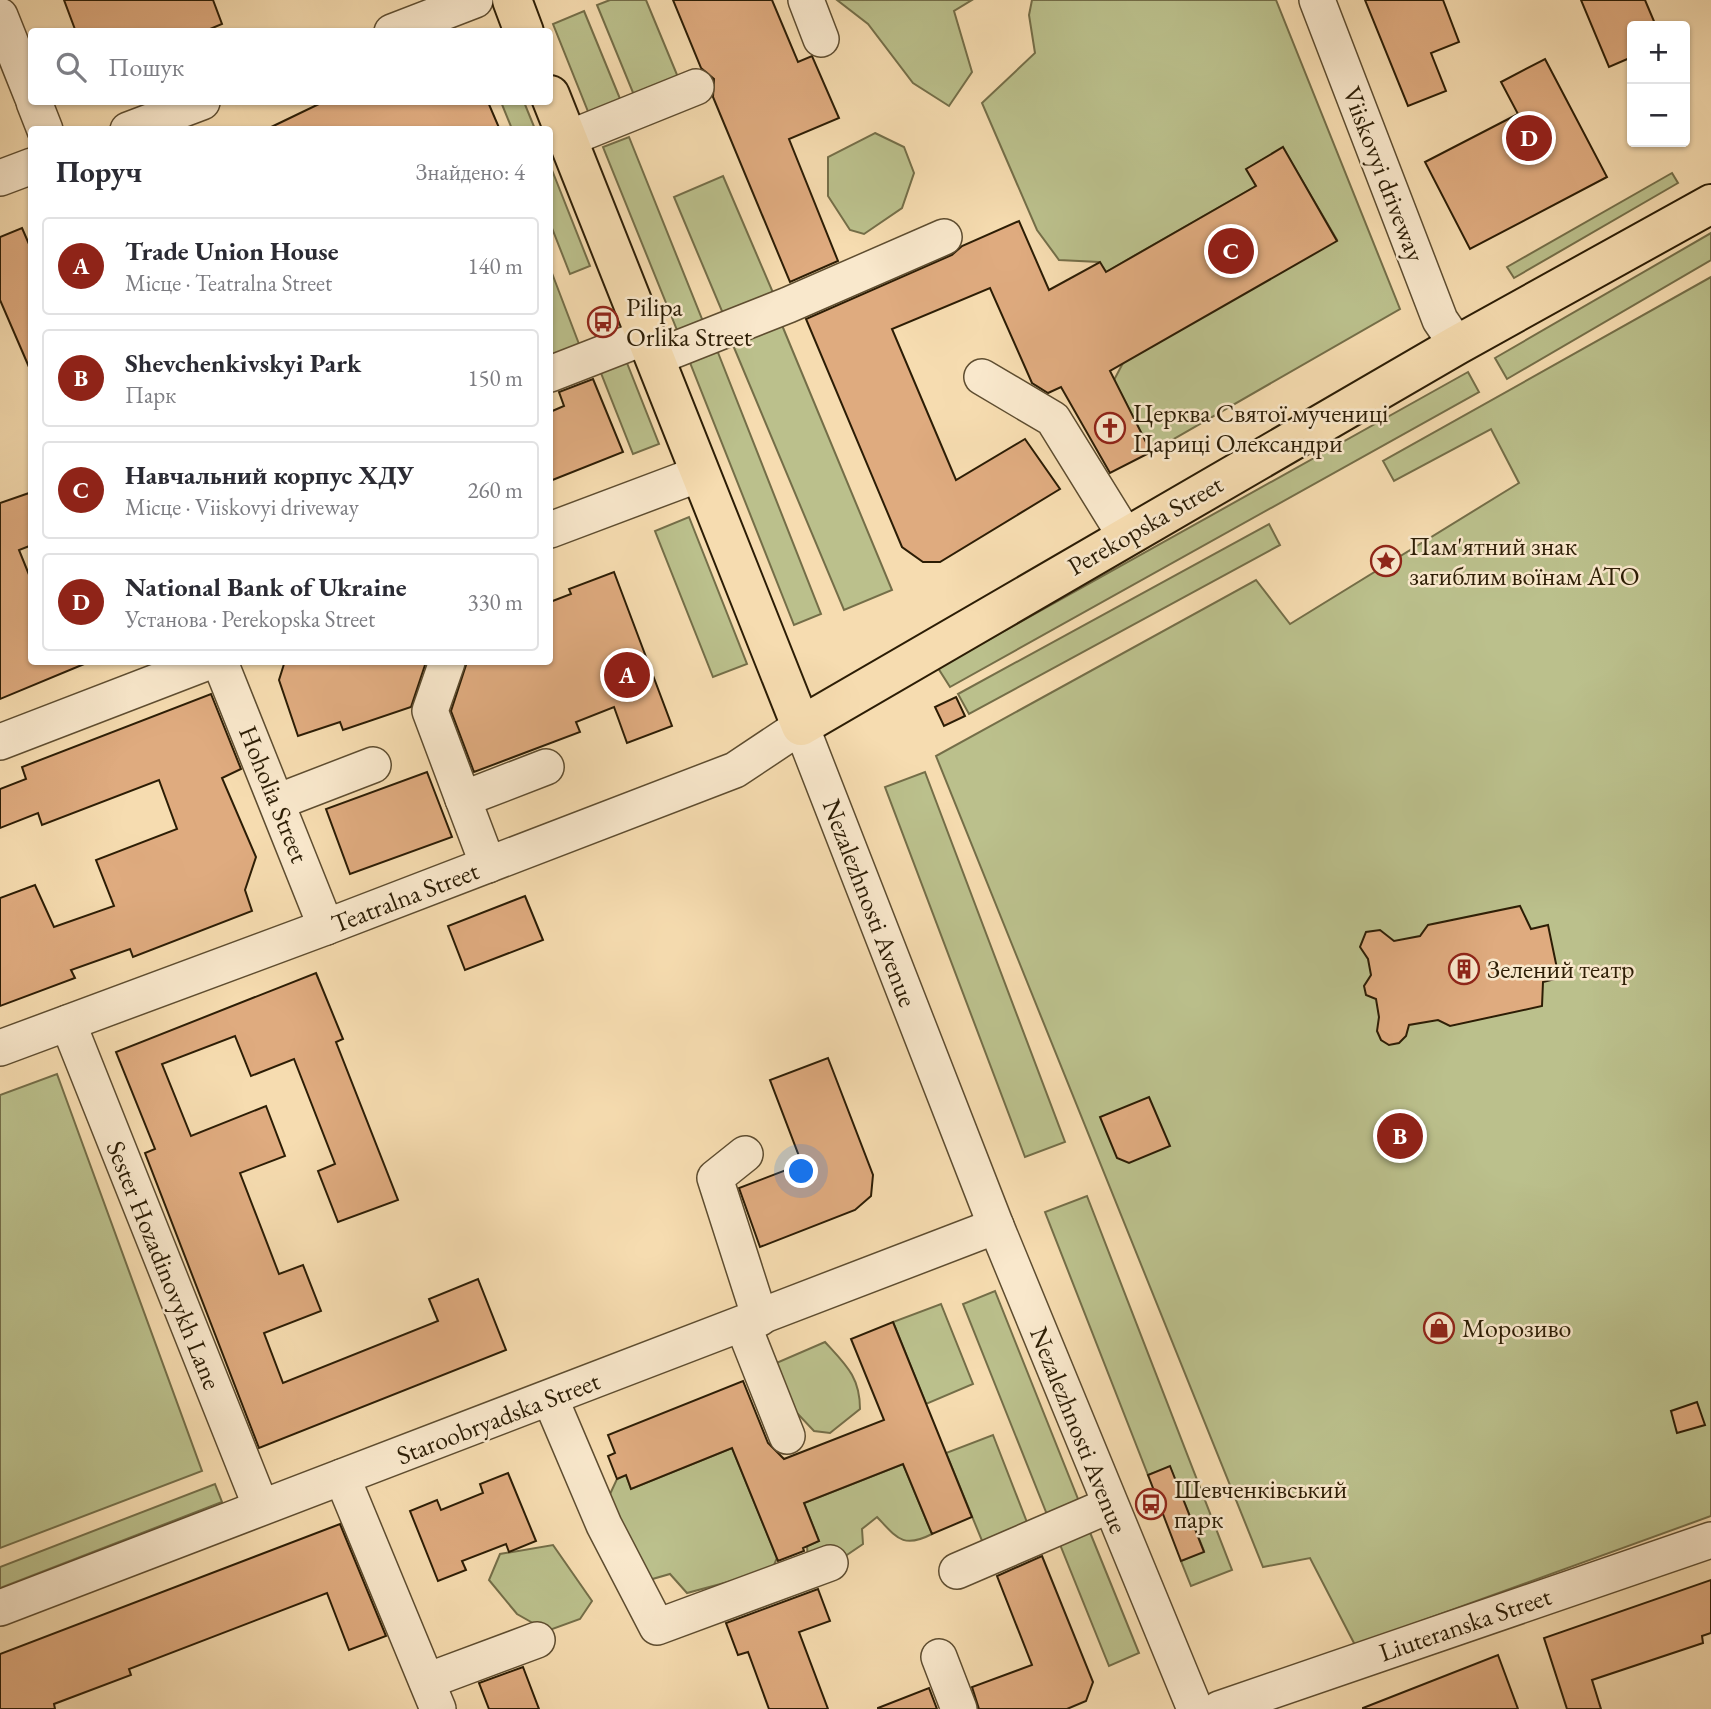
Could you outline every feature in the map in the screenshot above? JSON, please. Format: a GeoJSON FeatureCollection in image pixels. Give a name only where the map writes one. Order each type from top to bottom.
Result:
{"type":"FeatureCollection","features":[{"type":"Feature","properties":{"kind":"main road"},"geometry":{"type":"LineString","coordinates":[[512,0],[522,28]]}},
{"type":"Feature","properties":{"kind":"main road","name":"Nezalezhnosti Avenue"},"geometry":{"type":"LineString","coordinates":[[553,103],[801,726]]}},
{"type":"Feature","properties":{"kind":"main road","name":"Perekopska Street"},"geometry":{"type":"LineString","coordinates":[[801,726],[1457,345],[1711,204]]}},
{"type":"Feature","properties":{"kind":"street"},"geometry":{"type":"LineString","coordinates":[[402,28],[475,0]]}},
{"type":"Feature","properties":{"kind":"street"},"geometry":{"type":"LineString","coordinates":[[806,0],[821,39]]}},
{"type":"Feature","properties":{"kind":"street","name":"Viiskovyi driveway"},"geometry":{"type":"LineString","coordinates":[[1317,0],[1440,320],[1457,345]]}},
{"type":"Feature","properties":{"kind":"street"},"geometry":{"type":"LineString","coordinates":[[0,16],[28,86]]}},
{"type":"Feature","properties":{"kind":"street"},"geometry":{"type":"LineString","coordinates":[[567,139],[696,86]]}},
{"type":"Feature","properties":{"kind":"street"},"geometry":{"type":"LineString","coordinates":[[35,105],[43,126]]}},
{"type":"Feature","properties":{"kind":"street"},"geometry":{"type":"LineString","coordinates":[[139,126],[194,105]]}},
{"type":"Feature","properties":{"kind":"street"},"geometry":{"type":"LineString","coordinates":[[0,178],[28,168]]}},
{"type":"Feature","properties":{"kind":"street"},"geometry":{"type":"LineString","coordinates":[[553,373],[788,305],[944,237]]}},
{"type":"Feature","properties":{"kind":"street"},"geometry":{"type":"LineString","coordinates":[[982,377],[1053,419],[1126,537]]}},
{"type":"Feature","properties":{"kind":"street"},"geometry":{"type":"LineString","coordinates":[[553,529],[699,474]]}},
{"type":"Feature","properties":{"kind":"street"},"geometry":{"type":"LineString","coordinates":[[0,742],[200,665]]}},
{"type":"Feature","properties":{"kind":"street","name":"Hoholia Street"},"geometry":{"type":"LineString","coordinates":[[221,665],[327,928]]}},
{"type":"Feature","properties":{"kind":"street"},"geometry":{"type":"LineString","coordinates":[[446,665],[429,711],[488,865]]}},
{"type":"Feature","properties":{"kind":"street","name":"Teatralna Street"},"geometry":{"type":"LineString","coordinates":[[0,1048],[327,928],[735,770],[801,726]]}},
{"type":"Feature","properties":{"kind":"street","name":"Nezalezhnosti Avenue"},"geometry":{"type":"LineString","coordinates":[[801,726],[996,1226],[1195,1709]]}},
{"type":"Feature","properties":{"kind":"street"},"geometry":{"type":"LineString","coordinates":[[277,802],[373,765]]}},
{"type":"Feature","properties":{"kind":"street"},"geometry":{"type":"LineString","coordinates":[[463,799],[546,767]]}},
{"type":"Feature","properties":{"kind":"street","name":"Sester Hozadinovykh Lane"},"geometry":{"type":"LineString","coordinates":[[68,1023],[261,1507]]}},
{"type":"Feature","properties":{"kind":"street"},"geometry":{"type":"LineString","coordinates":[[745,1154],[715,1178],[751,1322],[787,1436]]}},
{"type":"Feature","properties":{"kind":"street","name":"Staroobryadska Street"},"geometry":{"type":"LineString","coordinates":[[0,1608],[996,1226]]}},
{"type":"Feature","properties":{"kind":"street"},"geometry":{"type":"LineString","coordinates":[[550,1398],[604,1525],[657,1627],[830,1563]]}},
{"type":"Feature","properties":{"kind":"street"},"geometry":{"type":"LineString","coordinates":[[342,1478],[432,1695],[537,1640]]}},
{"type":"Feature","properties":{"kind":"street"},"geometry":{"type":"LineString","coordinates":[[957,1571],[1110,1505]]}},
{"type":"Feature","properties":{"kind":"street","name":"Liuteranska Street"},"geometry":{"type":"LineString","coordinates":[[1219,1709],[1711,1539]]}},
{"type":"Feature","properties":{"kind":"street"},"geometry":{"type":"LineString","coordinates":[[939,1657],[959,1709]]}},
{"type":"Feature","properties":{"kind":"green space"},"geometry":{"type":"Polygon","coordinates":[[[610,0],[646,0],[680,82],[636,100],[597,5],[610,0]]]}},
{"type":"Feature","properties":{"kind":"green space"},"geometry":{"type":"Polygon","coordinates":[[[837,0],[972,0],[954,11],[972,72],[949,106],[913,83],[868,24],[837,0]]]}},
{"type":"Feature","properties":{"kind":"green space"},"geometry":{"type":"Polygon","coordinates":[[[1032,0],[1276,0],[1400,309],[1151,452],[1114,380],[1123,363],[1337,240],[1283,148],[1247,169],[1256,186],[1106,272],[1099,262],[1059,260],[1037,230],[982,103],[1035,53],[1029,15],[1032,0]]]}},
{"type":"Feature","properties":{"kind":"green space"},"geometry":{"type":"Polygon","coordinates":[[[584,11],[623,106],[591,119],[553,24],[584,11]]]}},
{"type":"Feature","properties":{"kind":"green space"},"geometry":{"type":"Polygon","coordinates":[[[502,105],[525,105],[534,126],[511,126],[502,105]]]}},
{"type":"Feature","properties":{"kind":"green space"},"geometry":{"type":"Polygon","coordinates":[[[875,133],[904,147],[914,173],[902,208],[864,234],[850,230],[828,196],[828,157],[875,133]]]}},
{"type":"Feature","properties":{"kind":"green space"},"geometry":{"type":"Polygon","coordinates":[[[629,137],[704,324],[679,335],[603,147],[629,137]]]}},
{"type":"Feature","properties":{"kind":"green space"},"geometry":{"type":"Polygon","coordinates":[[[553,173],[590,266],[570,274],[553,231],[553,173]]]}},
{"type":"Feature","properties":{"kind":"green space"},"geometry":{"type":"Polygon","coordinates":[[[1672,173],[1678,183],[1514,278],[1507,267],[1672,173]]]}},
{"type":"Feature","properties":{"kind":"green space"},"geometry":{"type":"Polygon","coordinates":[[[723,176],[774,295],[724,316],[674,197],[723,176]]]}},
{"type":"Feature","properties":{"kind":"green space"},"geometry":{"type":"Polygon","coordinates":[[[1711,233],[1711,260],[1507,379],[1495,358],[1711,233]]]}},
{"type":"Feature","properties":{"kind":"green space"},"geometry":{"type":"Polygon","coordinates":[[[553,276],[579,344],[553,359],[553,276]]]}},
{"type":"Feature","properties":{"kind":"green space"},"geometry":{"type":"Polygon","coordinates":[[[1711,277],[1711,1516],[1355,1645],[1310,1558],[1263,1567],[936,756],[1256,580],[1290,624],[1519,483],[1491,429],[1394,481],[1383,461],[1711,277]]]}},
{"type":"Feature","properties":{"kind":"green space"},"geometry":{"type":"Polygon","coordinates":[[[779,318],[892,590],[844,610],[730,338],[779,318]]]}},
{"type":"Feature","properties":{"kind":"green space"},"geometry":{"type":"Polygon","coordinates":[[[715,345],[821,614],[794,625],[687,355],[715,345]]]}},
{"type":"Feature","properties":{"kind":"green space"},"geometry":{"type":"Polygon","coordinates":[[[625,358],[659,444],[633,454],[599,368],[625,358]]]}},
{"type":"Feature","properties":{"kind":"green space"},"geometry":{"type":"Polygon","coordinates":[[[1468,372],[1479,392],[950,687],[938,668],[1468,372]]]}},
{"type":"Feature","properties":{"kind":"green space"},"geometry":{"type":"Polygon","coordinates":[[[689,517],[747,664],[713,677],[655,531],[689,517]]]}},
{"type":"Feature","properties":{"kind":"green space"},"geometry":{"type":"Polygon","coordinates":[[[1269,524],[1280,545],[969,714],[958,694],[1269,524]]]}},
{"type":"Feature","properties":{"kind":"green space"},"geometry":{"type":"Polygon","coordinates":[[[925,772],[1065,1142],[1025,1157],[885,787],[925,772]]]}},
{"type":"Feature","properties":{"kind":"green space"},"geometry":{"type":"Polygon","coordinates":[[[57,1074],[202,1471],[0,1548],[0,1095],[57,1074]]]}},
{"type":"Feature","properties":{"kind":"green space"},"geometry":{"type":"Polygon","coordinates":[[[1087,1196],[1232,1570],[1191,1586],[1181,1561],[1204,1551],[1170,1467],[1148,1475],[1045,1212],[1087,1196]]]}},
{"type":"Feature","properties":{"kind":"green space"},"geometry":{"type":"Polygon","coordinates":[[[995,1291],[1080,1504],[1048,1517],[963,1304],[995,1291]]]}},
{"type":"Feature","properties":{"kind":"green space"},"geometry":{"type":"Polygon","coordinates":[[[941,1304],[973,1384],[926,1404],[893,1322],[941,1304]]]}},
{"type":"Feature","properties":{"kind":"green space"},"geometry":{"type":"Polygon","coordinates":[[[825,1342],[850,1372],[857,1388],[860,1409],[830,1433],[814,1431],[796,1412],[774,1364],[825,1342]]]}},
{"type":"Feature","properties":{"kind":"green space"},"geometry":{"type":"Polygon","coordinates":[[[993,1435],[1030,1530],[985,1548],[946,1453],[993,1435]]]}},
{"type":"Feature","properties":{"kind":"green space"},"geometry":{"type":"Polygon","coordinates":[[[732,1448],[777,1558],[772,1570],[687,1593],[670,1574],[649,1580],[604,1507],[617,1479],[626,1475],[631,1489],[732,1448]]]}},
{"type":"Feature","properties":{"kind":"green space"},"geometry":{"type":"Polygon","coordinates":[[[903,1464],[932,1534],[907,1541],[896,1536],[877,1517],[862,1529],[863,1544],[838,1561],[808,1560],[807,1546],[819,1541],[804,1503],[903,1464]]]}},
{"type":"Feature","properties":{"kind":"green space"},"geometry":{"type":"Polygon","coordinates":[[[215,1484],[222,1502],[0,1588],[0,1567],[215,1484]]]}},
{"type":"Feature","properties":{"kind":"green space"},"geometry":{"type":"Polygon","coordinates":[[[1087,1525],[1139,1653],[1109,1666],[1057,1537],[1087,1525]]]}},
{"type":"Feature","properties":{"kind":"green space"},"geometry":{"type":"Polygon","coordinates":[[[553,1545],[592,1601],[580,1619],[547,1631],[517,1614],[489,1580],[500,1554],[553,1545]]]}},
{"type":"Feature","properties":{"kind":"building"},"geometry":{"type":"Polygon","coordinates":[[[64,0],[213,0],[222,24],[212,28],[74,28],[64,0]]]}},
{"type":"Feature","properties":{"kind":"building"},"geometry":{"type":"Polygon","coordinates":[[[673,0],[772,0],[798,62],[812,56],[839,118],[789,139],[838,261],[790,282],[713,97],[714,79],[701,68],[673,0]]]}},
{"type":"Feature","properties":{"kind":"building"},"geometry":{"type":"Polygon","coordinates":[[[1365,0],[1443,0],[1459,42],[1431,53],[1446,91],[1408,106],[1365,0]]]}},
{"type":"Feature","properties":{"kind":"building"},"geometry":{"type":"Polygon","coordinates":[[[1581,0],[1645,0],[1654,21],[1627,21],[1627,59],[1609,67],[1581,0]]]}},
{"type":"Feature","properties":{"kind":"building"},"geometry":{"type":"Polygon","coordinates":[[[1545,59],[1607,177],[1470,249],[1425,162],[1518,114],[1501,82],[1545,59]]]}},
{"type":"Feature","properties":{"kind":"building"},"geometry":{"type":"Polygon","coordinates":[[[317,105],[489,105],[498,126],[273,126],[317,105]]]}},
{"type":"Feature","properties":{"kind":"building"},"geometry":{"type":"Polygon","coordinates":[[[1283,147],[1337,241],[1110,371],[1151,452],[1110,473],[1061,387],[1048,393],[1032,383],[990,288],[892,329],[956,480],[1025,439],[1060,489],[940,562],[923,562],[902,547],[806,319],[952,255],[962,246],[1019,221],[1049,290],[1100,262],[1106,272],[1256,186],[1246,169],[1283,147]]]}},
{"type":"Feature","properties":{"kind":"building"},"geometry":{"type":"Polygon","coordinates":[[[22,228],[28,242],[28,365],[0,300],[0,237],[22,228]]]}},
{"type":"Feature","properties":{"kind":"building"},"geometry":{"type":"Polygon","coordinates":[[[593,379],[623,452],[553,480],[553,411],[564,406],[559,392],[593,379]]]}},
{"type":"Feature","properties":{"kind":"building"},"geometry":{"type":"Polygon","coordinates":[[[28,493],[28,547],[19,550],[28,572],[28,665],[82,665],[0,699],[0,503],[28,493]]]}},
{"type":"Feature","properties":{"kind":"building"},"geometry":{"type":"Polygon","coordinates":[[[614,572],[672,726],[627,743],[614,707],[576,722],[580,732],[474,772],[451,711],[466,665],[553,665],[553,601],[571,594],[569,589],[614,572]]]}},
{"type":"Feature","properties":{"kind":"building"},"geometry":{"type":"Polygon","coordinates":[[[284,665],[425,665],[411,707],[343,730],[340,722],[298,736],[279,680],[284,665]]]}},
{"type":"Feature","properties":{"kind":"building"},"geometry":{"type":"Polygon","coordinates":[[[211,694],[241,769],[222,778],[256,857],[245,890],[252,911],[133,957],[130,949],[71,970],[75,978],[0,1006],[0,898],[35,885],[54,927],[114,906],[96,860],[177,829],[159,780],[42,825],[38,813],[0,828],[0,789],[26,779],[22,767],[211,694]]]}},
{"type":"Feature","properties":{"kind":"building"},"geometry":{"type":"Polygon","coordinates":[[[956,697],[965,716],[944,726],[935,707],[956,697]]]}},
{"type":"Feature","properties":{"kind":"building"},"geometry":{"type":"Polygon","coordinates":[[[427,772],[452,837],[350,874],[326,809],[427,772]]]}},
{"type":"Feature","properties":{"kind":"building"},"geometry":{"type":"Polygon","coordinates":[[[525,896],[543,940],[465,970],[448,926],[525,896]]]}},
{"type":"Feature","properties":{"kind":"building","name":"Зелений театр"},"geometry":{"type":"Polygon","coordinates":[[[1520,906],[1531,929],[1548,925],[1559,978],[1543,982],[1542,1006],[1450,1026],[1438,1020],[1409,1025],[1406,1036],[1399,1043],[1389,1045],[1381,1040],[1377,1031],[1379,1017],[1376,999],[1366,995],[1364,986],[1371,975],[1368,959],[1360,947],[1366,932],[1380,930],[1394,941],[1420,936],[1428,925],[1520,906]]]}},
{"type":"Feature","properties":{"kind":"building"},"geometry":{"type":"Polygon","coordinates":[[[316,973],[343,1039],[336,1042],[398,1200],[338,1222],[318,1171],[335,1164],[294,1059],[251,1076],[235,1036],[162,1064],[191,1136],[266,1106],[285,1156],[240,1173],[279,1274],[303,1265],[321,1311],[264,1333],[283,1383],[438,1321],[429,1299],[478,1279],[506,1350],[259,1448],[145,1153],[155,1149],[116,1052],[316,973]]]}},
{"type":"Feature","properties":{"kind":"building"},"geometry":{"type":"Polygon","coordinates":[[[828,1058],[873,1175],[871,1196],[855,1210],[760,1247],[739,1188],[802,1164],[770,1080],[828,1058]]]}},
{"type":"Feature","properties":{"kind":"building"},"geometry":{"type":"Polygon","coordinates":[[[1149,1097],[1170,1146],[1129,1163],[1117,1158],[1100,1117],[1149,1097]]]}},
{"type":"Feature","properties":{"kind":"building"},"geometry":{"type":"Polygon","coordinates":[[[893,1322],[972,1517],[932,1534],[903,1464],[804,1503],[819,1541],[803,1548],[804,1551],[778,1561],[732,1448],[631,1489],[626,1475],[617,1479],[608,1456],[615,1453],[608,1435],[743,1381],[768,1443],[784,1459],[884,1420],[851,1339],[893,1322]]]}},
{"type":"Feature","properties":{"kind":"building"},"geometry":{"type":"Polygon","coordinates":[[[1697,1402],[1705,1425],[1677,1433],[1671,1411],[1697,1402]]]}},
{"type":"Feature","properties":{"kind":"building"},"geometry":{"type":"Polygon","coordinates":[[[1170,1466],[1204,1552],[1181,1561],[1148,1475],[1170,1466]]]}},
{"type":"Feature","properties":{"kind":"building"},"geometry":{"type":"Polygon","coordinates":[[[508,1473],[536,1541],[509,1552],[506,1544],[462,1561],[466,1570],[438,1581],[410,1511],[437,1500],[441,1510],[483,1493],[480,1484],[508,1473]]]}},
{"type":"Feature","properties":{"kind":"building"},"geometry":{"type":"Polygon","coordinates":[[[340,1524],[386,1636],[349,1650],[327,1593],[129,1669],[131,1675],[54,1704],[55,1709],[0,1709],[0,1654],[340,1524]]]}},
{"type":"Feature","properties":{"kind":"building"},"geometry":{"type":"Polygon","coordinates":[[[1042,1556],[1093,1682],[1086,1701],[1067,1709],[979,1709],[972,1687],[1032,1665],[997,1576],[1042,1556]]]}},
{"type":"Feature","properties":{"kind":"building"},"geometry":{"type":"Polygon","coordinates":[[[1711,1580],[1711,1633],[1702,1636],[1703,1643],[1592,1680],[1601,1709],[1567,1709],[1544,1638],[1711,1580]]]}},
{"type":"Feature","properties":{"kind":"building"},"geometry":{"type":"Polygon","coordinates":[[[818,1589],[830,1621],[799,1632],[828,1709],[769,1709],[748,1652],[738,1655],[726,1623],[818,1589]]]}},
{"type":"Feature","properties":{"kind":"building"},"geometry":{"type":"Polygon","coordinates":[[[1498,1655],[1518,1709],[1363,1709],[1363,1708],[1498,1655]]]}},
{"type":"Feature","properties":{"kind":"building"},"geometry":{"type":"Polygon","coordinates":[[[523,1667],[539,1709],[489,1709],[479,1683],[523,1667]]]}},
{"type":"Feature","properties":{"kind":"building"},"geometry":{"type":"Polygon","coordinates":[[[929,1688],[937,1709],[878,1709],[878,1708],[929,1688]]]}},
{"type":"Feature","properties":{"kind":"place","name":"National Bank of Ukraine"},"geometry":{"type":"Point","coordinates":[1529,138]}},
{"type":"Feature","properties":{"kind":"place","name":"Навчальний корпус ХДУ"},"geometry":{"type":"Point","coordinates":[1231,251]}},
{"type":"Feature","properties":{"kind":"place","name":"Pilipa Orlika Street"},"geometry":{"type":"Point","coordinates":[603,322]}},
{"type":"Feature","properties":{"kind":"place","name":"Церква Святої мучениці Цариці Олександри"},"geometry":{"type":"Point","coordinates":[1110,428]}},
{"type":"Feature","properties":{"kind":"place","name":"Пам'ятний знак загиблим воїнам АТО"},"geometry":{"type":"Point","coordinates":[1386,561]}},
{"type":"Feature","properties":{"kind":"place","name":"Trade Union House"},"geometry":{"type":"Point","coordinates":[627,675]}},
{"type":"Feature","properties":{"kind":"place","name":"Зелений театр"},"geometry":{"type":"Point","coordinates":[1464,969]}},
{"type":"Feature","properties":{"kind":"place","name":"Shevchenkivskyi Park"},"geometry":{"type":"Point","coordinates":[1400,1136]}},
{"type":"Feature","properties":{"kind":"place","name":"Морозиво"},"geometry":{"type":"Point","coordinates":[1439,1328]}},
{"type":"Feature","properties":{"kind":"place","name":"Шевченківський парк"},"geometry":{"type":"Point","coordinates":[1151,1504]}}]}
